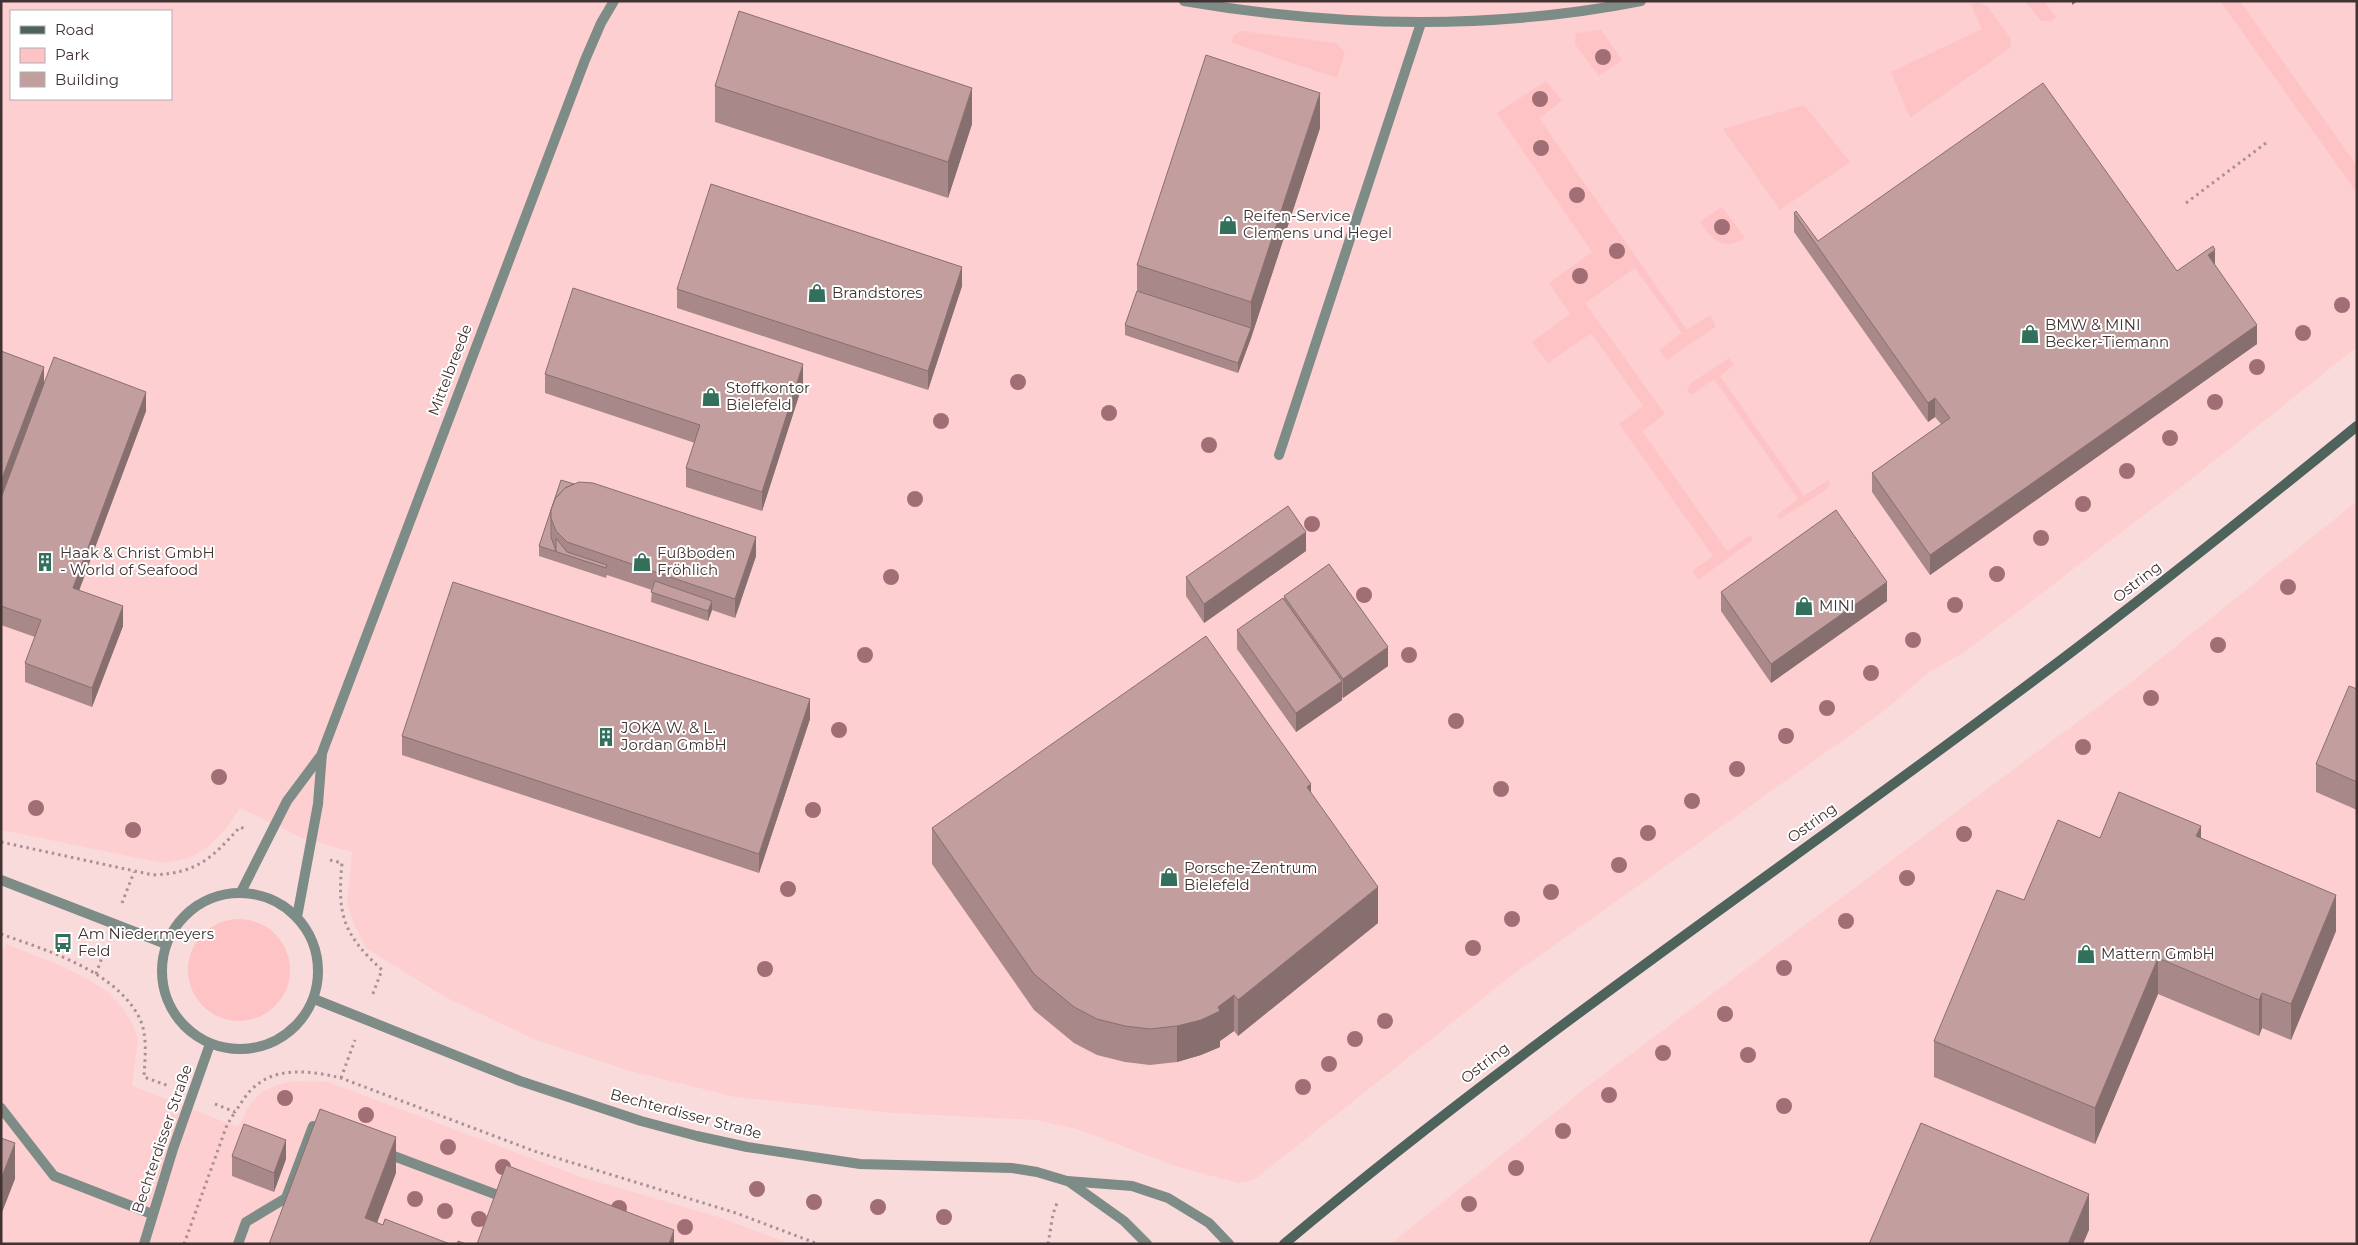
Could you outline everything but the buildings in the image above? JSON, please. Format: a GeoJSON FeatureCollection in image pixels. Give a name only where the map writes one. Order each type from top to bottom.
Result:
{"type":"FeatureCollection","features":[{"type":"Feature","properties":{"kind":"main road","name":"Ostring"},"geometry":{"type":"LineString","coordinates":[[1284,1244],[1509,1064],[1995,709],[2239,523],[2357,426]]}},
{"type":"Feature","properties":{"kind":"street","name":"Mittelbreede"},"geometry":{"type":"LineString","coordinates":[[322,753],[582,69],[601,22],[614,1]]}},
{"type":"Feature","properties":{"kind":"street"},"geometry":{"type":"LineString","coordinates":[[1184,1],[1310,18],[1421,23],[1482,21],[1596,10],[1641,1]]}},
{"type":"Feature","properties":{"kind":"street"},"geometry":{"type":"LineString","coordinates":[[1279,455],[1421,23]]}},
{"type":"Feature","properties":{"kind":"street"},"geometry":{"type":"LineString","coordinates":[[241,892],[287,801],[322,753]]}},
{"type":"Feature","properties":{"kind":"street"},"geometry":{"type":"LineString","coordinates":[[297,917],[318,804],[322,753]]}},
{"type":"Feature","properties":{"kind":"street"},"geometry":{"type":"LineString","coordinates":[[1,880],[166,944]]}},
{"type":"Feature","properties":{"kind":"street"},"geometry":{"type":"LineString","coordinates":[[241,892],[272,899],[297,917],[313,941],[319,970],[314,999],[298,1025],[272,1044],[241,1050],[210,1044],[185,1028],[168,1003],[161,974],[166,944],[182,917],[209,898],[241,892]]}},
{"type":"Feature","properties":{"kind":"street","name":"Bechterdisser Straße"},"geometry":{"type":"LineString","coordinates":[[314,999],[520,1081],[632,1118],[697,1136],[747,1147],[860,1164],[1012,1168],[1037,1172],[1067,1181],[1132,1186],[1168,1198],[1209,1223],[1229,1244]]}},
{"type":"Feature","properties":{"kind":"street","name":"Bechterdisser Straße"},"geometry":{"type":"LineString","coordinates":[[144,1244],[152,1214],[210,1044]]}},
{"type":"Feature","properties":{"kind":"street"},"geometry":{"type":"LineString","coordinates":[[1,1108],[54,1176],[152,1214]]}},
{"type":"Feature","properties":{"kind":"street"},"geometry":{"type":"LineString","coordinates":[[238,1244],[246,1222],[286,1198],[314,1126],[332,1133]]}},
{"type":"Feature","properties":{"kind":"street"},"geometry":{"type":"LineString","coordinates":[[370,1147],[510,1200]]}},
{"type":"Feature","properties":{"kind":"street","name":"Bechterdisser Straße"},"geometry":{"type":"LineString","coordinates":[[1067,1181],[1110,1210],[1147,1244]]}},
{"type":"Feature","properties":{"kind":"path"},"geometry":{"type":"LineString","coordinates":[[2186,203],[2266,143]]}},
{"type":"Feature","properties":{"kind":"path"},"geometry":{"type":"LineString","coordinates":[[1,934],[44,950],[110,982],[125,997],[139,1018],[146,1042],[144,1077],[235,1112]]}},
{"type":"Feature","properties":{"kind":"path"},"geometry":{"type":"LineString","coordinates":[[184,1244],[227,1125],[235,1112],[251,1090],[265,1079],[290,1072],[315,1072],[341,1078],[551,1157],[736,1212],[818,1244]]}},
{"type":"Feature","properties":{"kind":"path"},"geometry":{"type":"LineString","coordinates":[[1048,1244],[1053,1214],[1067,1181]]}},
{"type":"Feature","properties":{"kind":"shaded area"},"geometry":{"type":"Polygon","coordinates":[[[1,1],[2357,1],[2357,347],[2199,473],[1965,652],[1928,673],[1884,711],[1511,976],[1254,1180],[1238,1183],[1175,1166],[1077,1129],[1035,1120],[894,1113],[735,1097],[630,1071],[536,1040],[445,997],[367,949],[355,927],[347,904],[352,852],[302,838],[240,808],[224,831],[208,847],[189,858],[163,863],[1,830],[1,1]]]}},
{"type":"Feature","properties":{"kind":"shaded area"},"geometry":{"type":"Polygon","coordinates":[[[2357,501],[2357,1244],[1390,1244],[1583,1090],[2135,679],[2357,501]]]}},
{"type":"Feature","properties":{"kind":"shaded area"},"geometry":{"type":"Polygon","coordinates":[[[6,944],[62,966],[89,980],[107,991],[121,1006],[132,1023],[138,1039],[132,1086],[238,1127],[250,1104],[262,1092],[277,1085],[293,1081],[328,1082],[581,1177],[719,1217],[791,1244],[1,1244],[1,957],[6,944]]]}},
{"type":"Feature","properties":{"kind":"green space"},"geometry":{"type":"Polygon","coordinates":[[[2025,1],[2044,1],[2056,17],[2051,21],[2041,21],[2025,1]]]}},
{"type":"Feature","properties":{"kind":"green space"},"geometry":{"type":"Polygon","coordinates":[[[2220,1],[2240,1],[2357,166],[2357,193],[2220,1]]]}},
{"type":"Feature","properties":{"kind":"green space"},"geometry":{"type":"Polygon","coordinates":[[[1977,2],[1987,6],[2011,39],[2010,48],[1910,118],[1891,72],[1982,29],[1971,5],[1977,2]]]}},
{"type":"Feature","properties":{"kind":"green space"},"geometry":{"type":"Polygon","coordinates":[[[1601,30],[1622,60],[1599,76],[1575,44],[1576,33],[1601,30]]]}},
{"type":"Feature","properties":{"kind":"green space"},"geometry":{"type":"Polygon","coordinates":[[[1241,31],[1336,43],[1345,52],[1337,78],[1232,43],[1233,36],[1241,31]]]}},
{"type":"Feature","properties":{"kind":"green space"},"geometry":{"type":"Polygon","coordinates":[[[1546,81],[1562,101],[1539,118],[1687,330],[1710,315],[1716,326],[1667,360],[1659,350],[1682,333],[1635,268],[1585,303],[1665,414],[1642,431],[1727,551],[1750,535],[1753,540],[1698,580],[1692,571],[1713,556],[1619,424],[1643,406],[1591,333],[1548,363],[1532,342],[1570,314],[1549,283],[1592,252],[1497,113],[1546,81]]]}},
{"type":"Feature","properties":{"kind":"green space"},"geometry":{"type":"Polygon","coordinates":[[[1804,105],[1850,162],[1780,210],[1723,129],[1804,105]]]}},
{"type":"Feature","properties":{"kind":"green space"},"geometry":{"type":"Polygon","coordinates":[[[1722,207],[1745,238],[1731,244],[1719,242],[1709,234],[1700,222],[1722,207]]]}},
{"type":"Feature","properties":{"kind":"green space"},"geometry":{"type":"Polygon","coordinates":[[[1729,358],[1734,365],[1720,376],[1804,496],[1828,480],[1830,484],[1827,489],[1780,519],[1776,516],[1798,499],[1714,379],[1691,395],[1687,391],[1691,383],[1729,358]]]}},
{"type":"Feature","properties":{"kind":"green space"},"geometry":{"type":"Polygon","coordinates":[[[239,919],[258,923],[275,934],[286,951],[290,970],[286,989],[275,1006],[258,1017],[239,1021],[220,1017],[203,1006],[192,989],[188,970],[192,951],[203,934],[220,923],[239,919]]]}},
{"type":"Feature","properties":{"kind":"place","name":"Reifen-Service Clemens und Hegel"},"geometry":{"type":"Point","coordinates":[1228,225]}},
{"type":"Feature","properties":{"kind":"place","name":"Brandstores"},"geometry":{"type":"Point","coordinates":[817,293]}},
{"type":"Feature","properties":{"kind":"place","name":"BMW & MINI Becker-Tiemann"},"geometry":{"type":"Point","coordinates":[2030,334]}},
{"type":"Feature","properties":{"kind":"place","name":"Stoffkontor Bielefeld"},"geometry":{"type":"Point","coordinates":[711,397]}},
{"type":"Feature","properties":{"kind":"place","name":"Haak & Christ GmbH - World of Seafood"},"geometry":{"type":"Point","coordinates":[45,562]}},
{"type":"Feature","properties":{"kind":"place","name":"Fußboden Fröhlich"},"geometry":{"type":"Point","coordinates":[642,562]}},
{"type":"Feature","properties":{"kind":"place","name":"MINI"},"geometry":{"type":"Point","coordinates":[1804,606]}},
{"type":"Feature","properties":{"kind":"place","name":"JOKA W. & L. Jordan GmbH"},"geometry":{"type":"Point","coordinates":[606,737]}},
{"type":"Feature","properties":{"kind":"place","name":"Porsche-Zentrum Bielefeld"},"geometry":{"type":"Point","coordinates":[1169,877]}},
{"type":"Feature","properties":{"kind":"place","name":"Am Niedermeyers Feld"},"geometry":{"type":"Point","coordinates":[63,943]}},
{"type":"Feature","properties":{"kind":"place","name":"Mattern GmbH"},"geometry":{"type":"Point","coordinates":[2086,954]}}]}
